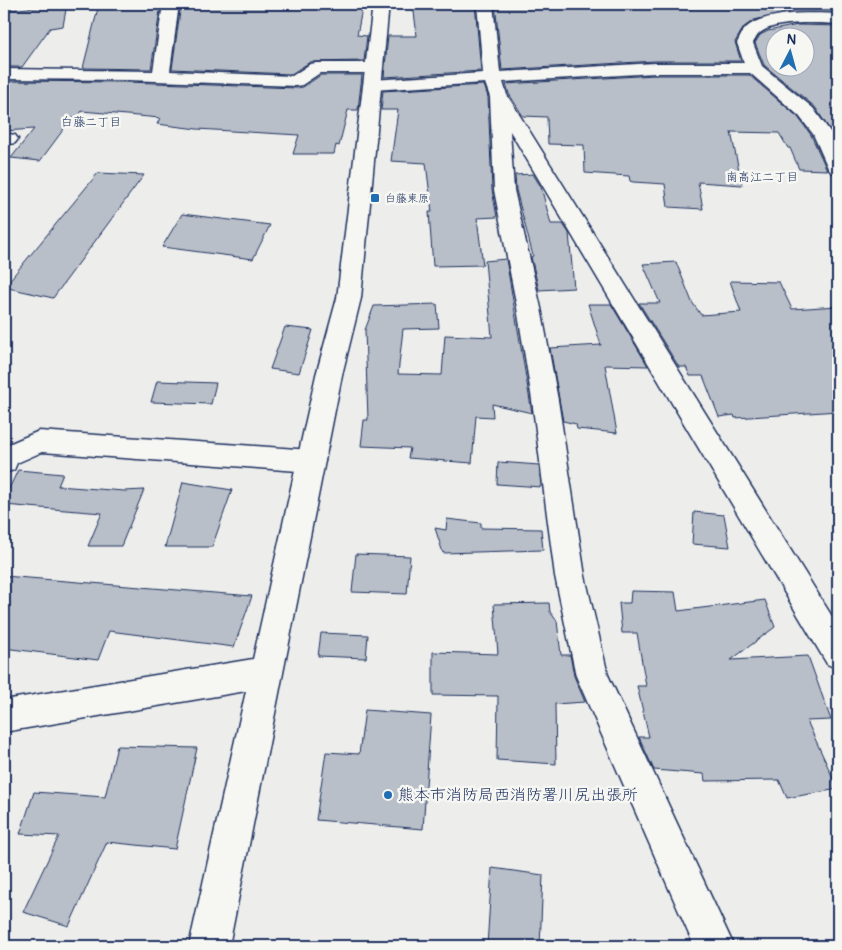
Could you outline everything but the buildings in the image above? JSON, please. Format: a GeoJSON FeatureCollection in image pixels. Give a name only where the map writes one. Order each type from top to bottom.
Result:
{"type":"FeatureCollection","features":[{"type":"Feature","properties":{"kind":"street"},"geometry":{"type":"LineString","coordinates":[[161,76],[171,4]]}},
{"type":"Feature","properties":{"kind":"street"},"geometry":{"type":"LineString","coordinates":[[208,946],[329,375],[350,298],[381,4]]}},
{"type":"Feature","properties":{"kind":"street"},"geometry":{"type":"LineString","coordinates":[[485,4],[496,87],[504,190],[529,308],[545,400],[570,576],[592,676],[714,946]]}},
{"type":"Feature","properties":{"kind":"street"},"geometry":{"type":"LineString","coordinates":[[838,19],[804,11],[753,30],[745,43],[754,68],[806,112],[822,134],[838,168]]}},
{"type":"Feature","properties":{"kind":"street"},"geometry":{"type":"LineString","coordinates":[[4,74],[161,76],[296,81],[316,68],[373,76],[496,87],[656,68],[754,68]]}},
{"type":"Feature","properties":{"kind":"street"},"geometry":{"type":"LineString","coordinates":[[496,87],[838,654]]}},
{"type":"Feature","properties":{"kind":"street"},"geometry":{"type":"LineString","coordinates":[[4,462],[7,456],[39,441],[311,461]]}},
{"type":"Feature","properties":{"kind":"street"},"geometry":{"type":"LineString","coordinates":[[4,716],[266,672]]}},
{"type":"Feature","properties":{"kind":"place","name":"白藤東原"},"geometry":{"type":"Point","coordinates":[375,198]}},
{"type":"Feature","properties":{"kind":"place","name":"熊本市消防局西消防署川尻出張所"},"geometry":{"type":"Point","coordinates":[388,795]}},
{"type":"Feature","properties":{"kind":"district","name":"白藤二丁目"},"geometry":{"type":"Point","coordinates":[91,122]}},
{"type":"Feature","properties":{"kind":"district","name":"南高江二丁目"},"geometry":{"type":"Point","coordinates":[762,177]}}]}
